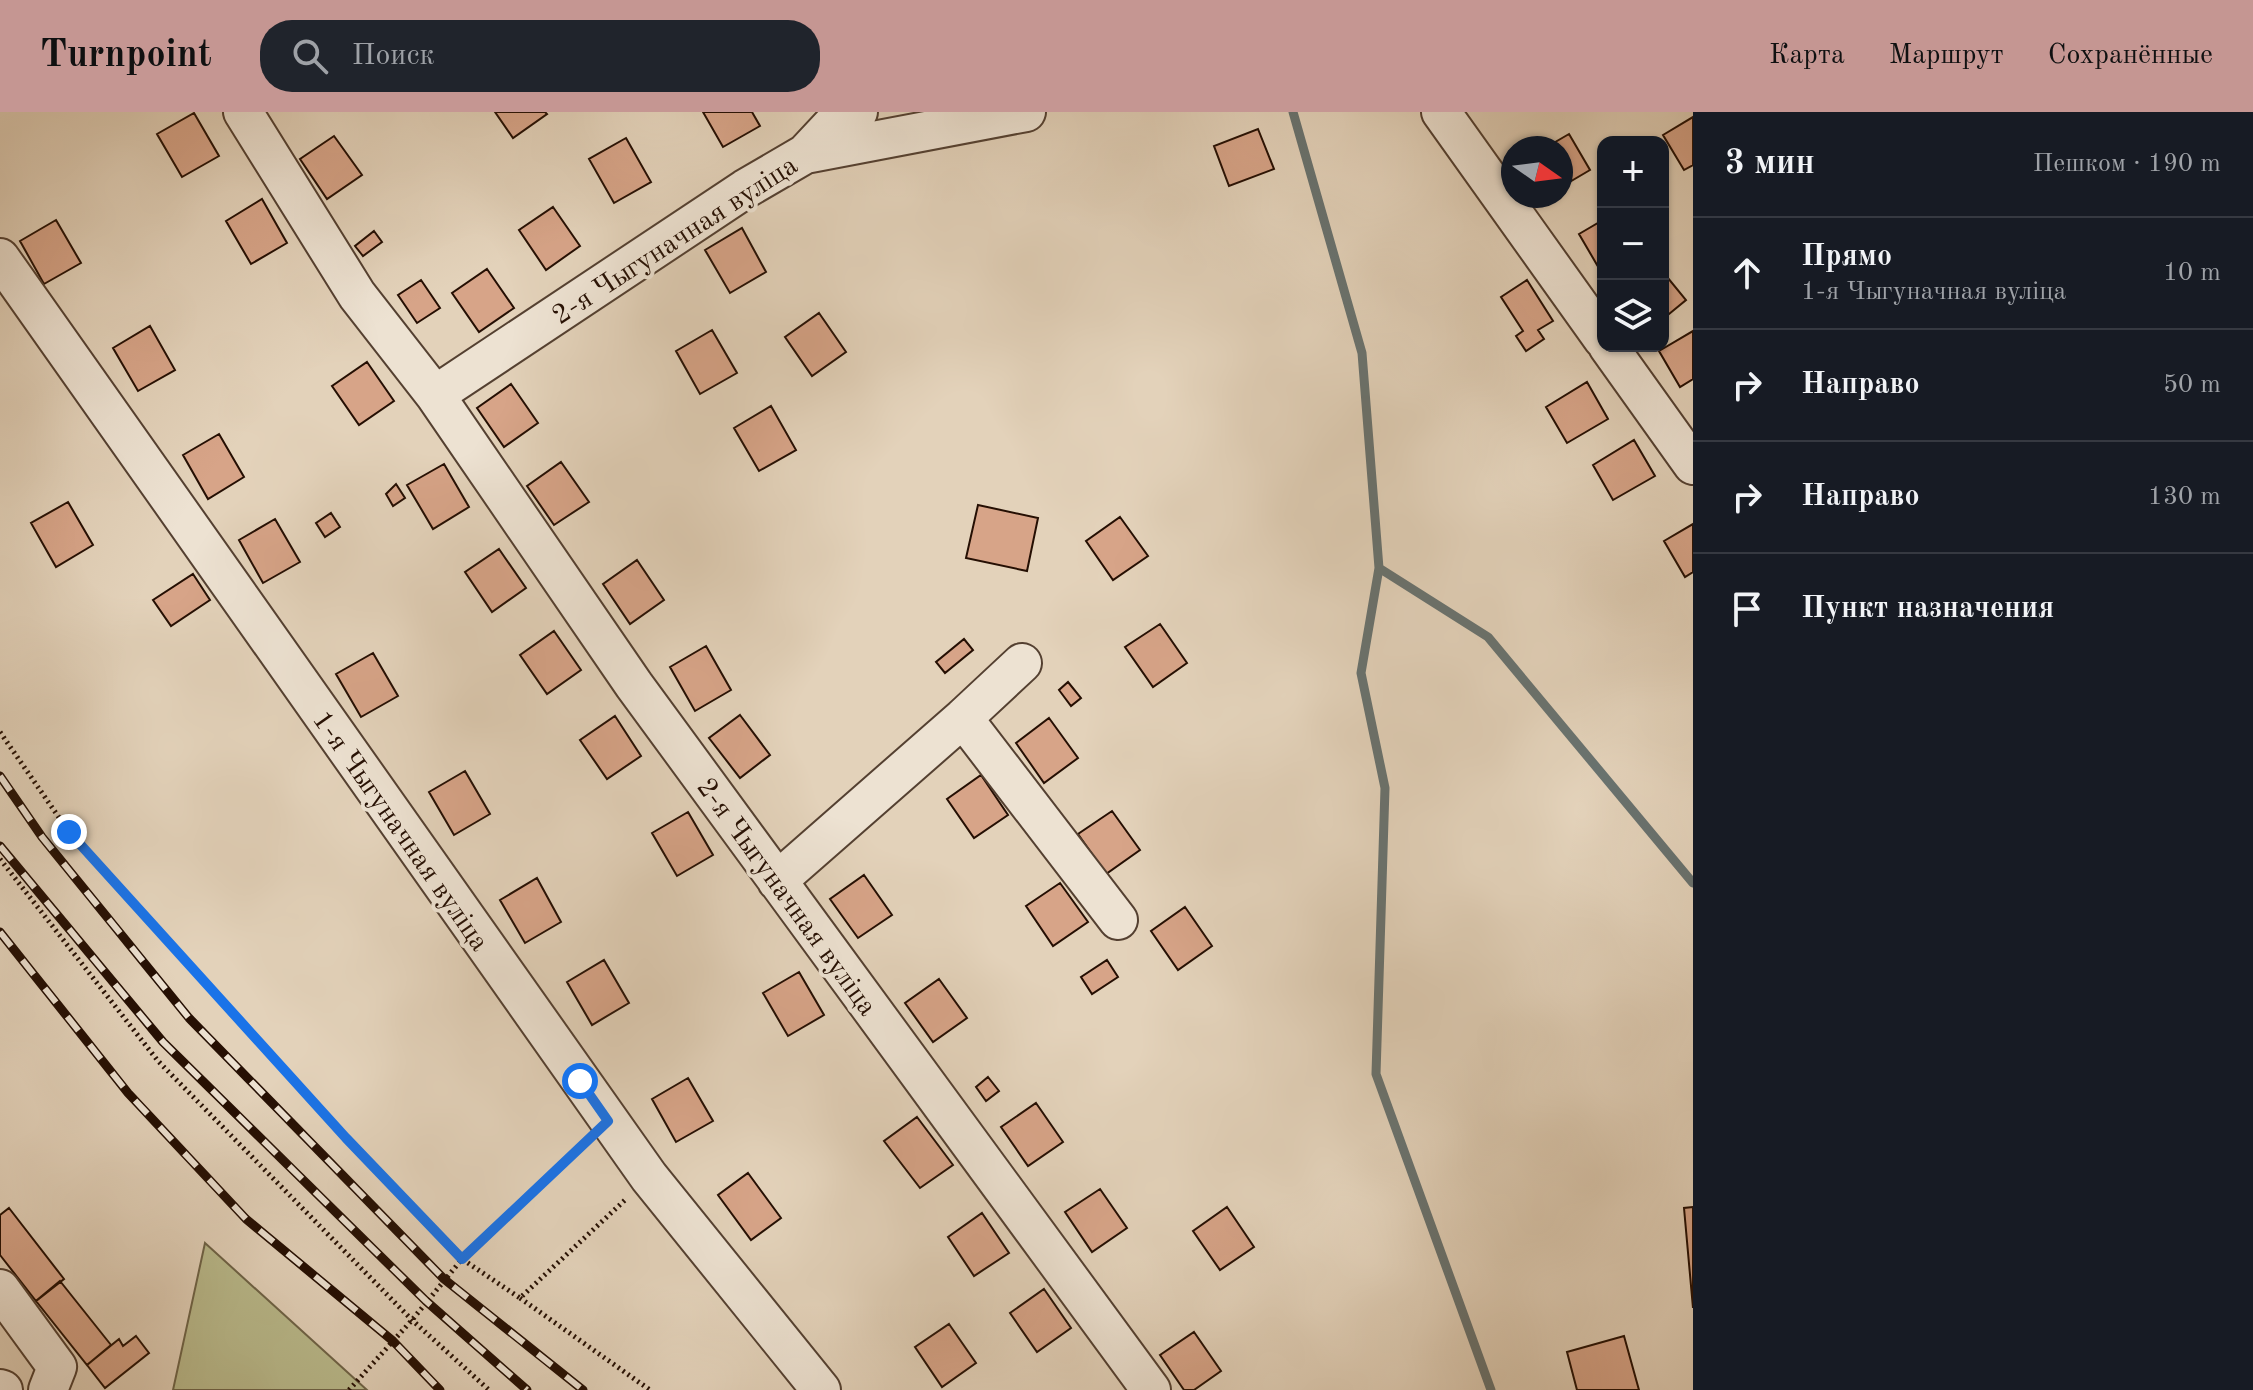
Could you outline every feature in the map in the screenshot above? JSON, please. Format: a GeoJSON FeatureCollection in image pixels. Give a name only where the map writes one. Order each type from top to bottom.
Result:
{"type":"FeatureCollection","features":[{"type":"Feature","properties":{"kind":"street","name":"2-я Чыгуначная вуліца"},"geometry":{"type":"LineString","coordinates":[[243,112],[357,295],[435,395],[634,685],[1151,1390]]}},
{"type":"Feature","properties":{"kind":"street"},"geometry":{"type":"LineString","coordinates":[[805,154],[834,123],[858,112]]}},
{"type":"Feature","properties":{"kind":"street","name":"2-я Чыгуначная вуліца"},"geometry":{"type":"LineString","coordinates":[[435,395],[745,189],[805,154],[1026,112]]}},
{"type":"Feature","properties":{"kind":"street"},"geometry":{"type":"LineString","coordinates":[[1441,112],[1597,331]]}},
{"type":"Feature","properties":{"kind":"street","name":"1-я Чыгуначная вуліца"},"geometry":{"type":"LineString","coordinates":[[0,258],[608,1121],[649,1177],[821,1390]]}},
{"type":"Feature","properties":{"kind":"street"},"geometry":{"type":"LineString","coordinates":[[1612,352],[1693,465]]}},
{"type":"Feature","properties":{"kind":"street"},"geometry":{"type":"LineString","coordinates":[[777,881],[1022,663]]}},
{"type":"Feature","properties":{"kind":"street"},"geometry":{"type":"LineString","coordinates":[[963,718],[1118,920]]}},
{"type":"Feature","properties":{"kind":"street"},"geometry":{"type":"LineString","coordinates":[[0,1289],[57,1367],[48,1390]]}},
{"type":"Feature","properties":{"kind":"path"},"geometry":{"type":"LineString","coordinates":[[0,732],[69,832],[346,1138],[462,1259],[650,1390]]}},
{"type":"Feature","properties":{"kind":"path"},"geometry":{"type":"LineString","coordinates":[[0,859],[158,1061],[412,1320],[489,1390]]}},
{"type":"Feature","properties":{"kind":"path"},"geometry":{"type":"LineString","coordinates":[[349,1390],[462,1259],[608,1121]]}},
{"type":"Feature","properties":{"kind":"path"},"geometry":{"type":"LineString","coordinates":[[520,1298],[649,1177]]}},
{"type":"Feature","properties":{"kind":"green space"},"geometry":{"type":"Polygon","coordinates":[[[205,1243],[367,1390],[173,1390],[205,1243]]]}},
{"type":"Feature","properties":{"kind":"building"},"geometry":{"type":"Polygon","coordinates":[[[495,112],[545,112],[547,114],[513,138],[495,112]]]}},
{"type":"Feature","properties":{"kind":"building"},"geometry":{"type":"Polygon","coordinates":[[[703,112],[752,112],[760,126],[723,147],[703,112]]]}},
{"type":"Feature","properties":{"kind":"building"},"geometry":{"type":"Polygon","coordinates":[[[194,113],[219,156],[182,177],[157,134],[194,113]]]}},
{"type":"Feature","properties":{"kind":"building"},"geometry":{"type":"Polygon","coordinates":[[[1693,117],[1693,165],[1684,170],[1669,145],[1669,136],[1663,135],[1693,117]]]}},
{"type":"Feature","properties":{"kind":"building"},"geometry":{"type":"Polygon","coordinates":[[[1258,129],[1274,169],[1229,186],[1214,146],[1258,129]]]}},
{"type":"Feature","properties":{"kind":"building"},"geometry":{"type":"Polygon","coordinates":[[[334,136],[362,175],[327,199],[300,159],[334,136]]]}},
{"type":"Feature","properties":{"kind":"building"},"geometry":{"type":"Polygon","coordinates":[[[626,138],[651,182],[614,203],[589,159],[626,138]]]}},
{"type":"Feature","properties":{"kind":"building"},"geometry":{"type":"Polygon","coordinates":[[[1573,141],[1590,170],[1573,180],[1573,141]]]}},
{"type":"Feature","properties":{"kind":"building"},"geometry":{"type":"Polygon","coordinates":[[[262,199],[287,243],[251,264],[226,221],[262,199]]]}},
{"type":"Feature","properties":{"kind":"building"},"geometry":{"type":"Polygon","coordinates":[[[553,207],[580,246],[546,270],[519,230],[553,207]]]}},
{"type":"Feature","properties":{"kind":"building"},"geometry":{"type":"Polygon","coordinates":[[[56,220],[81,263],[44,284],[20,241],[56,220]]]}},
{"type":"Feature","properties":{"kind":"building"},"geometry":{"type":"Polygon","coordinates":[[[1597,224],[1597,265],[1579,234],[1597,224]]]}},
{"type":"Feature","properties":{"kind":"building"},"geometry":{"type":"Polygon","coordinates":[[[742,228],[766,272],[730,293],[705,250],[742,228]]]}},
{"type":"Feature","properties":{"kind":"building"},"geometry":{"type":"Polygon","coordinates":[[[374,231],[382,242],[363,256],[355,246],[374,231]]]}},
{"type":"Feature","properties":{"kind":"building"},"geometry":{"type":"Polygon","coordinates":[[[487,269],[514,308],[479,332],[452,293],[487,269]]]}},
{"type":"Feature","properties":{"kind":"building"},"geometry":{"type":"Polygon","coordinates":[[[1669,279],[1686,300],[1669,314],[1669,279]]]}},
{"type":"Feature","properties":{"kind":"building"},"geometry":{"type":"Polygon","coordinates":[[[421,280],[440,308],[417,323],[398,295],[421,280]]]}},
{"type":"Feature","properties":{"kind":"building"},"geometry":{"type":"Polygon","coordinates":[[[1527,280],[1553,321],[1538,330],[1544,339],[1526,351],[1516,336],[1523,331],[1501,297],[1527,280]]]}},
{"type":"Feature","properties":{"kind":"building"},"geometry":{"type":"Polygon","coordinates":[[[819,313],[846,352],[812,376],[785,337],[819,313]]]}},
{"type":"Feature","properties":{"kind":"building"},"geometry":{"type":"Polygon","coordinates":[[[150,326],[175,370],[138,391],[113,348],[150,326]]]}},
{"type":"Feature","properties":{"kind":"building"},"geometry":{"type":"Polygon","coordinates":[[[712,330],[737,373],[700,394],[676,351],[712,330]]]}},
{"type":"Feature","properties":{"kind":"building"},"geometry":{"type":"Polygon","coordinates":[[[1693,331],[1693,379],[1680,387],[1660,352],[1669,352],[1669,345],[1693,331]]]}},
{"type":"Feature","properties":{"kind":"building"},"geometry":{"type":"Polygon","coordinates":[[[367,362],[394,401],[359,425],[332,386],[367,362]]]}},
{"type":"Feature","properties":{"kind":"building"},"geometry":{"type":"Polygon","coordinates":[[[1587,382],[1608,419],[1567,443],[1546,407],[1587,382]]]}},
{"type":"Feature","properties":{"kind":"building"},"geometry":{"type":"Polygon","coordinates":[[[511,384],[538,423],[504,447],[477,408],[511,384]]]}},
{"type":"Feature","properties":{"kind":"building"},"geometry":{"type":"Polygon","coordinates":[[[771,406],[796,450],[759,471],[734,428],[771,406]]]}},
{"type":"Feature","properties":{"kind":"building"},"geometry":{"type":"Polygon","coordinates":[[[219,434],[244,477],[208,499],[183,455],[219,434]]]}},
{"type":"Feature","properties":{"kind":"building"},"geometry":{"type":"Polygon","coordinates":[[[1634,440],[1655,476],[1613,500],[1593,465],[1634,440]]]}},
{"type":"Feature","properties":{"kind":"building"},"geometry":{"type":"Polygon","coordinates":[[[561,462],[589,502],[554,525],[527,486],[561,462]]]}},
{"type":"Feature","properties":{"kind":"building"},"geometry":{"type":"Polygon","coordinates":[[[444,464],[469,507],[433,529],[407,485],[444,464]]]}},
{"type":"Feature","properties":{"kind":"building"},"geometry":{"type":"Polygon","coordinates":[[[396,484],[405,498],[393,506],[386,494],[396,484]]]}},
{"type":"Feature","properties":{"kind":"building"},"geometry":{"type":"Polygon","coordinates":[[[68,502],[93,545],[56,567],[31,523],[68,502]]]}},
{"type":"Feature","properties":{"kind":"building"},"geometry":{"type":"Polygon","coordinates":[[[978,505],[1038,518],[1027,571],[966,558],[978,505]]]}},
{"type":"Feature","properties":{"kind":"building"},"geometry":{"type":"Polygon","coordinates":[[[331,513],[340,527],[325,537],[316,523],[331,513]]]}},
{"type":"Feature","properties":{"kind":"building"},"geometry":{"type":"Polygon","coordinates":[[[1120,517],[1148,556],[1113,580],[1086,541],[1120,517]]]}},
{"type":"Feature","properties":{"kind":"building"},"geometry":{"type":"Polygon","coordinates":[[[275,519],[300,562],[263,583],[239,540],[275,519]]]}},
{"type":"Feature","properties":{"kind":"building"},"geometry":{"type":"Polygon","coordinates":[[[1693,524],[1693,572],[1685,577],[1664,541],[1693,524]]]}},
{"type":"Feature","properties":{"kind":"building"},"geometry":{"type":"Polygon","coordinates":[[[499,549],[526,588],[492,612],[465,572],[499,549]]]}},
{"type":"Feature","properties":{"kind":"building"},"geometry":{"type":"Polygon","coordinates":[[[637,560],[664,600],[630,624],[603,584],[637,560]]]}},
{"type":"Feature","properties":{"kind":"building"},"geometry":{"type":"Polygon","coordinates":[[[193,574],[210,600],[171,626],[153,600],[193,574]]]}},
{"type":"Feature","properties":{"kind":"building"},"geometry":{"type":"Polygon","coordinates":[[[1160,624],[1187,663],[1153,687],[1125,647],[1160,624]]]}},
{"type":"Feature","properties":{"kind":"building"},"geometry":{"type":"Polygon","coordinates":[[[554,631],[581,670],[547,694],[520,655],[554,631]]]}},
{"type":"Feature","properties":{"kind":"building"},"geometry":{"type":"Polygon","coordinates":[[[964,639],[973,650],[945,673],[936,662],[964,639]]]}},
{"type":"Feature","properties":{"kind":"building"},"geometry":{"type":"Polygon","coordinates":[[[706,646],[731,690],[695,711],[670,667],[706,646]]]}},
{"type":"Feature","properties":{"kind":"building"},"geometry":{"type":"Polygon","coordinates":[[[373,653],[398,696],[361,717],[336,674],[373,653]]]}},
{"type":"Feature","properties":{"kind":"building"},"geometry":{"type":"Polygon","coordinates":[[[1068,682],[1081,698],[1071,706],[1059,690],[1068,682]]]}},
{"type":"Feature","properties":{"kind":"building"},"geometry":{"type":"Polygon","coordinates":[[[740,715],[770,755],[740,778],[709,738],[740,715]]]}},
{"type":"Feature","properties":{"kind":"building"},"geometry":{"type":"Polygon","coordinates":[[[615,716],[641,756],[607,779],[580,740],[615,716]]]}},
{"type":"Feature","properties":{"kind":"building"},"geometry":{"type":"Polygon","coordinates":[[[1049,718],[1078,758],[1044,783],[1016,743],[1049,718]]]}},
{"type":"Feature","properties":{"kind":"building"},"geometry":{"type":"Polygon","coordinates":[[[465,771],[490,814],[454,835],[429,792],[465,771]]]}},
{"type":"Feature","properties":{"kind":"building"},"geometry":{"type":"Polygon","coordinates":[[[981,775],[1008,815],[974,838],[947,799],[981,775]]]}},
{"type":"Feature","properties":{"kind":"building"},"geometry":{"type":"Polygon","coordinates":[[[1112,811],[1140,850],[1106,874],[1078,834],[1112,811]]]}},
{"type":"Feature","properties":{"kind":"building"},"geometry":{"type":"Polygon","coordinates":[[[688,812],[713,855],[677,876],[652,833],[688,812]]]}},
{"type":"Feature","properties":{"kind":"building"},"geometry":{"type":"Polygon","coordinates":[[[864,875],[892,915],[858,938],[830,899],[864,875]]]}},
{"type":"Feature","properties":{"kind":"building"},"geometry":{"type":"Polygon","coordinates":[[[537,878],[561,922],[525,943],[500,900],[537,878]]]}},
{"type":"Feature","properties":{"kind":"building"},"geometry":{"type":"Polygon","coordinates":[[[1060,883],[1088,922],[1053,946],[1026,906],[1060,883]]]}},
{"type":"Feature","properties":{"kind":"building"},"geometry":{"type":"Polygon","coordinates":[[[1185,907],[1212,946],[1178,970],[1151,931],[1185,907]]]}},
{"type":"Feature","properties":{"kind":"building"},"geometry":{"type":"Polygon","coordinates":[[[604,960],[629,1003],[592,1025],[567,982],[604,960]]]}},
{"type":"Feature","properties":{"kind":"building"},"geometry":{"type":"Polygon","coordinates":[[[1107,960],[1118,977],[1092,994],[1081,977],[1107,960]]]}},
{"type":"Feature","properties":{"kind":"building"},"geometry":{"type":"Polygon","coordinates":[[[799,972],[824,1015],[788,1036],[763,993],[799,972]]]}},
{"type":"Feature","properties":{"kind":"building"},"geometry":{"type":"Polygon","coordinates":[[[939,979],[967,1018],[933,1042],[905,1003],[939,979]]]}},
{"type":"Feature","properties":{"kind":"building"},"geometry":{"type":"Polygon","coordinates":[[[988,1077],[999,1091],[986,1101],[976,1087],[988,1077]]]}},
{"type":"Feature","properties":{"kind":"building"},"geometry":{"type":"Polygon","coordinates":[[[688,1078],[713,1121],[676,1142],[652,1099],[688,1078]]]}},
{"type":"Feature","properties":{"kind":"building"},"geometry":{"type":"Polygon","coordinates":[[[1036,1103],[1063,1142],[1028,1166],[1001,1127],[1036,1103]]]}},
{"type":"Feature","properties":{"kind":"building"},"geometry":{"type":"Polygon","coordinates":[[[917,1117],[953,1165],[920,1188],[884,1141],[917,1117]]]}},
{"type":"Feature","properties":{"kind":"building"},"geometry":{"type":"Polygon","coordinates":[[[748,1173],[781,1218],[751,1240],[718,1195],[748,1173]]]}},
{"type":"Feature","properties":{"kind":"building"},"geometry":{"type":"Polygon","coordinates":[[[1100,1189],[1127,1228],[1092,1252],[1065,1212],[1100,1189]]]}},
{"type":"Feature","properties":{"kind":"building"},"geometry":{"type":"Polygon","coordinates":[[[1227,1207],[1254,1247],[1220,1270],[1193,1231],[1227,1207]]]}},
{"type":"Feature","properties":{"kind":"building"},"geometry":{"type":"Polygon","coordinates":[[[1693,1207],[1693,1308],[1684,1208],[1693,1207]]]}},
{"type":"Feature","properties":{"kind":"building"},"geometry":{"type":"Polygon","coordinates":[[[9,1208],[64,1279],[36,1301],[0,1255],[0,1215],[9,1208]]]}},
{"type":"Feature","properties":{"kind":"building"},"geometry":{"type":"Polygon","coordinates":[[[982,1213],[1009,1253],[974,1276],[948,1237],[982,1213]]]}},
{"type":"Feature","properties":{"kind":"building"},"geometry":{"type":"Polygon","coordinates":[[[60,1281],[111,1345],[87,1365],[36,1301],[60,1281]]]}},
{"type":"Feature","properties":{"kind":"building"},"geometry":{"type":"Polygon","coordinates":[[[1044,1289],[1071,1328],[1037,1352],[1010,1313],[1044,1289]]]}},
{"type":"Feature","properties":{"kind":"building"},"geometry":{"type":"Polygon","coordinates":[[[949,1324],[976,1363],[942,1387],[915,1347],[949,1324]]]}},
{"type":"Feature","properties":{"kind":"building"},"geometry":{"type":"Polygon","coordinates":[[[1194,1332],[1221,1371],[1194,1390],[1184,1390],[1160,1355],[1194,1332]]]}},
{"type":"Feature","properties":{"kind":"building"},"geometry":{"type":"Polygon","coordinates":[[[136,1336],[149,1353],[105,1388],[87,1365],[119,1339],[123,1346],[136,1336]]]}},
{"type":"Feature","properties":{"kind":"building"},"geometry":{"type":"Polygon","coordinates":[[[1624,1336],[1639,1390],[1577,1390],[1567,1352],[1624,1336]]]}},
{"type":"Feature","properties":{"kind":"waterway"},"geometry":{"type":"LineString","coordinates":[[1293,112],[1362,353],[1379,568],[1488,637],[1693,883]]}},
{"type":"Feature","properties":{"kind":"waterway"},"geometry":{"type":"LineString","coordinates":[[1379,568],[1361,673],[1385,788],[1376,1074],[1491,1390]]}},
{"type":"Feature","properties":{"kind":"railway"},"geometry":{"type":"LineString","coordinates":[[0,776],[42,837],[189,1018],[444,1279],[583,1390]]}},
{"type":"Feature","properties":{"kind":"railway"},"geometry":{"type":"LineString","coordinates":[[0,846],[163,1042],[426,1301],[527,1390]]}},
{"type":"Feature","properties":{"kind":"railway"},"geometry":{"type":"LineString","coordinates":[[0,932],[128,1093],[246,1219],[393,1341],[440,1390]]}},
{"type":"Feature","properties":{"kind":"route"},"geometry":{"type":"LineString","coordinates":[[69,832],[346,1138],[462,1259],[608,1121],[580,1081]]}}]}
